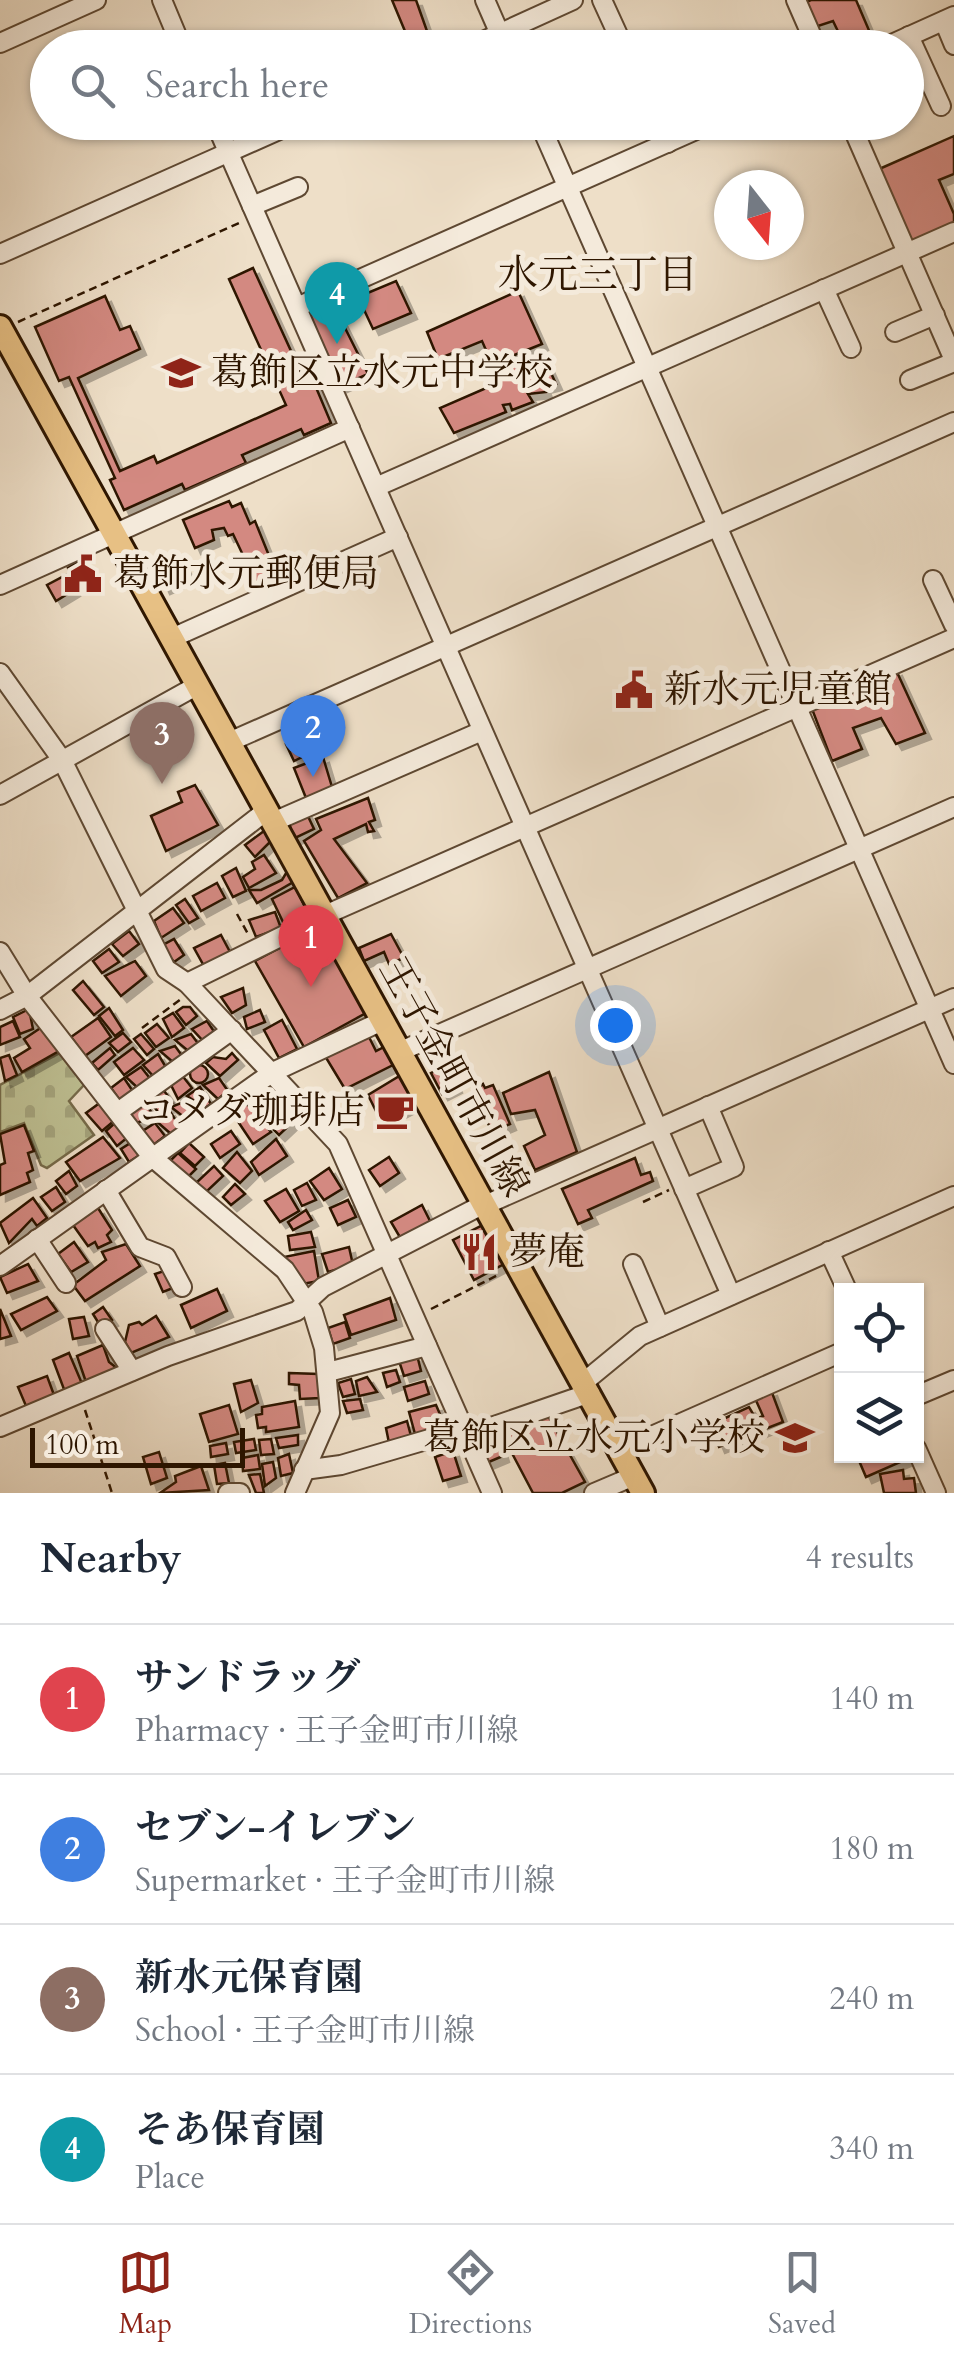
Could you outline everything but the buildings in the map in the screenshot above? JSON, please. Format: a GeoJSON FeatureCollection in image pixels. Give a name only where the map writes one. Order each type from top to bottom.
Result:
{"type":"FeatureCollection","features":[{"type":"Feature","properties":{"kind":"main road","name":"王子金町市川線"},"geometry":{"type":"LineString","coordinates":[[4,331],[639,1484]]}},
{"type":"Feature","properties":{"kind":"street"},"geometry":{"type":"LineString","coordinates":[[0,43],[96,0]]}},
{"type":"Feature","properties":{"kind":"street"},"geometry":{"type":"LineString","coordinates":[[162,0],[174,30]]}},
{"type":"Feature","properties":{"kind":"street"},"geometry":{"type":"LineString","coordinates":[[485,0],[498,30]]}},
{"type":"Feature","properties":{"kind":"street"},"geometry":{"type":"LineString","coordinates":[[520,30],[573,0]]}},
{"type":"Feature","properties":{"kind":"street"},"geometry":{"type":"LineString","coordinates":[[602,0],[616,30]]}},
{"type":"Feature","properties":{"kind":"street"},"geometry":{"type":"LineString","coordinates":[[796,0],[809,30]]}},
{"type":"Feature","properties":{"kind":"street"},"geometry":{"type":"LineString","coordinates":[[923,30],[949,18],[954,44]]}},
{"type":"Feature","properties":{"kind":"street"},"geometry":{"type":"LineString","coordinates":[[924,68],[941,106]]}},
{"type":"Feature","properties":{"kind":"street"},"geometry":{"type":"LineString","coordinates":[[223,140],[251,212],[297,307],[658,1129],[680,1188],[731,1295]]}},
{"type":"Feature","properties":{"kind":"street"},"geometry":{"type":"LineString","coordinates":[[0,254],[256,140]]}},
{"type":"Feature","properties":{"kind":"street"},"geometry":{"type":"LineString","coordinates":[[547,140],[954,1064]]}},
{"type":"Feature","properties":{"kind":"street"},"geometry":{"type":"LineString","coordinates":[[297,307],[675,140]]}},
{"type":"Feature","properties":{"kind":"street"},"geometry":{"type":"LineString","coordinates":[[858,140],[954,360],[910,380]]}},
{"type":"Feature","properties":{"kind":"street"},"geometry":{"type":"LineString","coordinates":[[251,212],[298,187]]}},
{"type":"Feature","properties":{"kind":"street"},"geometry":{"type":"LineString","coordinates":[[376,488],[954,232]]}},
{"type":"Feature","properties":{"kind":"street"},"geometry":{"type":"LineString","coordinates":[[824,289],[850,348]]}},
{"type":"Feature","properties":{"kind":"street"},"geometry":{"type":"LineString","coordinates":[[895,332],[934,315]]}},
{"type":"Feature","properties":{"kind":"street"},"geometry":{"type":"LineString","coordinates":[[230,742],[954,422]]}},
{"type":"Feature","properties":{"kind":"street"},"geometry":{"type":"LineString","coordinates":[[0,585],[350,428]]}},
{"type":"Feature","properties":{"kind":"street"},"geometry":{"type":"LineString","coordinates":[[172,638],[398,538]]}},
{"type":"Feature","properties":{"kind":"street"},"geometry":{"type":"LineString","coordinates":[[933,580],[954,625]]}},
{"type":"Feature","properties":{"kind":"street"},"geometry":{"type":"LineString","coordinates":[[190,986],[325,915],[954,638]]}},
{"type":"Feature","properties":{"kind":"street"},"geometry":{"type":"LineString","coordinates":[[0,673],[62,760],[166,968],[190,986],[338,1144],[416,1317],[457,1434],[492,1493]]}},
{"type":"Feature","properties":{"kind":"street"},"geometry":{"type":"LineString","coordinates":[[0,795],[198,685]]}},
{"type":"Feature","properties":{"kind":"street"},"geometry":{"type":"LineString","coordinates":[[0,1010],[27,996],[270,817],[482,731]]}},
{"type":"Feature","properties":{"kind":"street"},"geometry":{"type":"LineString","coordinates":[[401,1051],[954,808]]}},
{"type":"Feature","properties":{"kind":"street"},"geometry":{"type":"LineString","coordinates":[[0,952],[27,996],[152,1157],[284,1270],[307,1303],[318,1325],[328,1372],[330,1413],[295,1493]]}},
{"type":"Feature","properties":{"kind":"street"},"geometry":{"type":"LineString","coordinates":[[0,1427],[132,1371],[297,1311],[323,1286],[485,1204],[954,998]]}},
{"type":"Feature","properties":{"kind":"street"},"geometry":{"type":"LineString","coordinates":[[0,1266],[273,1072],[384,1020]]}},
{"type":"Feature","properties":{"kind":"street"},"geometry":{"type":"LineString","coordinates":[[118,1112],[232,1030]]}},
{"type":"Feature","properties":{"kind":"street"},"geometry":{"type":"LineString","coordinates":[[680,1188],[734,1167],[708,1106]]}},
{"type":"Feature","properties":{"kind":"street"},"geometry":{"type":"LineString","coordinates":[[106,1190],[140,1247],[166,1257],[182,1288]]}},
{"type":"Feature","properties":{"kind":"street"},"geometry":{"type":"LineString","coordinates":[[304,1470],[340,1465],[457,1434],[587,1388],[640,1336],[954,1196]]}},
{"type":"Feature","properties":{"kind":"street"},"geometry":{"type":"LineString","coordinates":[[37,1239],[66,1283]]}},
{"type":"Feature","properties":{"kind":"street"},"geometry":{"type":"LineString","coordinates":[[829,1251],[844,1283]]}},
{"type":"Feature","properties":{"kind":"street"},"geometry":{"type":"LineString","coordinates":[[632,1264],[660,1327]]}},
{"type":"Feature","properties":{"kind":"street"},"geometry":{"type":"LineString","coordinates":[[106,1330],[132,1371]]}},
{"type":"Feature","properties":{"kind":"street"},"geometry":{"type":"LineString","coordinates":[[328,1372],[427,1346]]}},
{"type":"Feature","properties":{"kind":"street"},"geometry":{"type":"LineString","coordinates":[[620,1450],[834,1356]]}},
{"type":"Feature","properties":{"kind":"street"},"geometry":{"type":"LineString","coordinates":[[924,1393],[954,1380]]}},
{"type":"Feature","properties":{"kind":"street"},"geometry":{"type":"LineString","coordinates":[[923,1463],[936,1493]]}},
{"type":"Feature","properties":{"kind":"street"},"geometry":{"type":"LineString","coordinates":[[594,1493],[639,1484]]}},
{"type":"Feature","properties":{"kind":"street"},"geometry":{"type":"LineString","coordinates":[[228,1493],[240,1493]]}},
{"type":"Feature","properties":{"kind":"path"},"geometry":{"type":"LineString","coordinates":[[4,331],[251,212]]}},
{"type":"Feature","properties":{"kind":"path"},"geometry":{"type":"LineString","coordinates":[[238,914],[256,949]]}},
{"type":"Feature","properties":{"kind":"path"},"geometry":{"type":"LineString","coordinates":[[142,1028],[190,986]]}},
{"type":"Feature","properties":{"kind":"path"},"geometry":{"type":"LineString","coordinates":[[643,1202],[680,1188]]}},
{"type":"Feature","properties":{"kind":"path"},"geometry":{"type":"LineString","coordinates":[[416,1317],[520,1267]]}},
{"type":"Feature","properties":{"kind":"path"},"geometry":{"type":"LineString","coordinates":[[80,1394],[112,1493]]}},
{"type":"Feature","properties":{"kind":"green space"},"geometry":{"type":"Polygon","coordinates":[[[60,1053],[84,1085],[69,1101],[94,1135],[47,1168],[41,1165],[24,1123],[0,1132],[0,1085],[60,1053]]]}},
{"type":"Feature","properties":{"kind":"place","name":"そあ保育園"},"geometry":{"type":"Point","coordinates":[337,344]}},
{"type":"Feature","properties":{"kind":"place","name":"葛飾区立水元中学校"},"geometry":{"type":"Point","coordinates":[181,373]}},
{"type":"Feature","properties":{"kind":"place","name":"葛飾水元郵便局"},"geometry":{"type":"Point","coordinates":[83,574]}},
{"type":"Feature","properties":{"kind":"place","name":"新水元児童館"},"geometry":{"type":"Point","coordinates":[634,690]}},
{"type":"Feature","properties":{"kind":"place","name":"セブン-イレブン"},"geometry":{"type":"Point","coordinates":[313,777]}},
{"type":"Feature","properties":{"kind":"place","name":"新水元保育園"},"geometry":{"type":"Point","coordinates":[162,784]}},
{"type":"Feature","properties":{"kind":"place","name":"サンドラッグ"},"geometry":{"type":"Point","coordinates":[311,987]}},
{"type":"Feature","properties":{"kind":"place","name":"コメダ珈琲店"},"geometry":{"type":"Point","coordinates":[395,1111]}},
{"type":"Feature","properties":{"kind":"place","name":"夢庵"},"geometry":{"type":"Point","coordinates":[479,1252]}},
{"type":"Feature","properties":{"kind":"place","name":"葛飾区立水元小学校"},"geometry":{"type":"Point","coordinates":[795,1438]}},
{"type":"Feature","properties":{"kind":"district","name":"水元三丁目"},"geometry":{"type":"Point","coordinates":[598,275]}}]}
